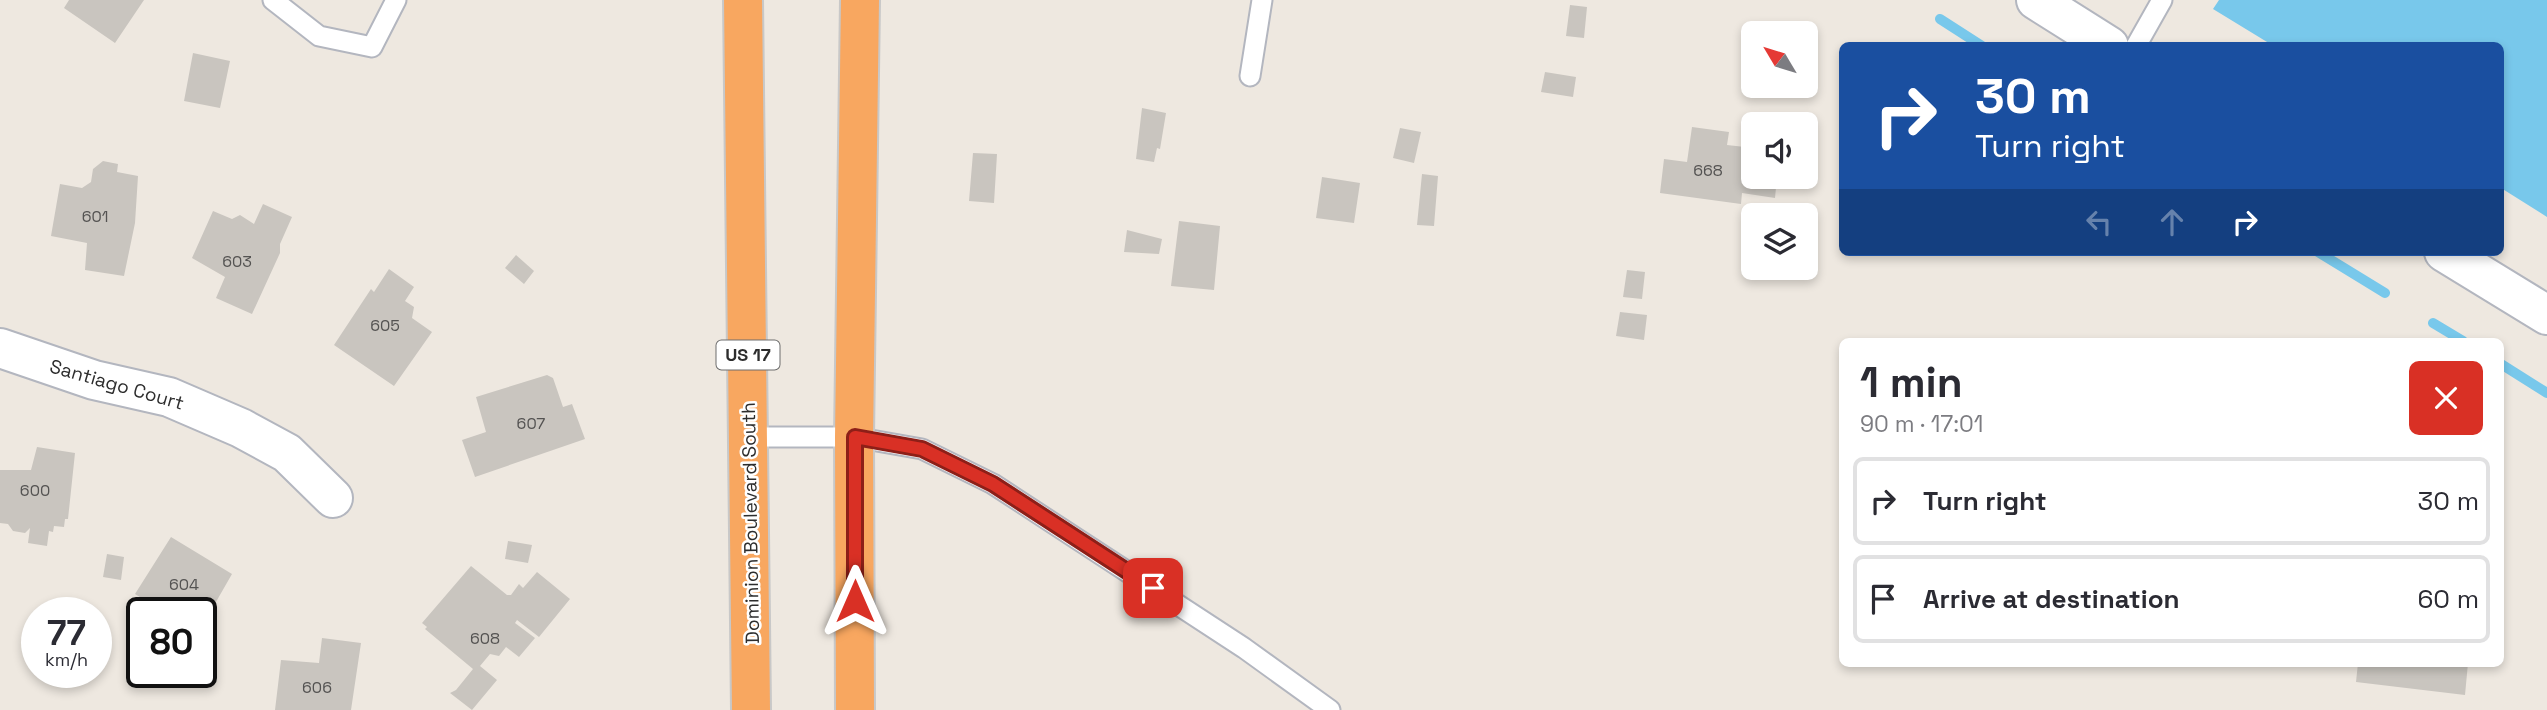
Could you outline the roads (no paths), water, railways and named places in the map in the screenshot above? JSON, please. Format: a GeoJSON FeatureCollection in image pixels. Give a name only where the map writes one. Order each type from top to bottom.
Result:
{"type":"FeatureCollection","features":[{"type":"Feature","properties":{"kind":"highway","name":"Dominion Boulevard South"},"geometry":{"type":"LineString","coordinates":[[743,0],[751,710]]}},
{"type":"Feature","properties":{"kind":"highway"},"geometry":{"type":"LineString","coordinates":[[855,710],[860,0]]}},
{"type":"Feature","properties":{"kind":"street"},"geometry":{"type":"LineString","coordinates":[[2036,0],[2103,42]]}},
{"type":"Feature","properties":{"kind":"street"},"geometry":{"type":"LineString","coordinates":[[2451,256],[2547,315]]}},
{"type":"Feature","properties":{"kind":"street","name":"Santiago Court"},"geometry":{"type":"LineString","coordinates":[[0,348],[94,380],[169,397],[241,428],[287,453],[333,498]]}},
{"type":"Feature","properties":{"kind":"lane"},"geometry":{"type":"LineString","coordinates":[[273,0],[319,36],[372,47],[396,0]]}},
{"type":"Feature","properties":{"kind":"lane"},"geometry":{"type":"LineString","coordinates":[[1250,76],[1262,0]]}},
{"type":"Feature","properties":{"kind":"lane"},"geometry":{"type":"LineString","coordinates":[[2138,42],[2162,0]]}},
{"type":"Feature","properties":{"kind":"lane"},"geometry":{"type":"LineString","coordinates":[[749,437],[855,437],[922,449],[993,484],[1244,648],[1330,710]]}},
{"type":"Feature","properties":{"kind":"water"},"geometry":{"type":"Polygon","coordinates":[[[2219,0],[2547,0],[2547,217],[2504,190],[2504,42],[2267,42],[2213,9],[2219,0]]]}},
{"type":"Feature","properties":{"kind":"waterway"},"geometry":{"type":"LineString","coordinates":[[1940,19],[1976,42]]}},
{"type":"Feature","properties":{"kind":"waterway"},"geometry":{"type":"LineString","coordinates":[[2325,256],[2385,293]]}},
{"type":"Feature","properties":{"kind":"waterway"},"geometry":{"type":"LineString","coordinates":[[2433,323],[2458,338]]}},
{"type":"Feature","properties":{"kind":"waterway"},"geometry":{"type":"LineString","coordinates":[[2504,366],[2547,393]]}}]}
